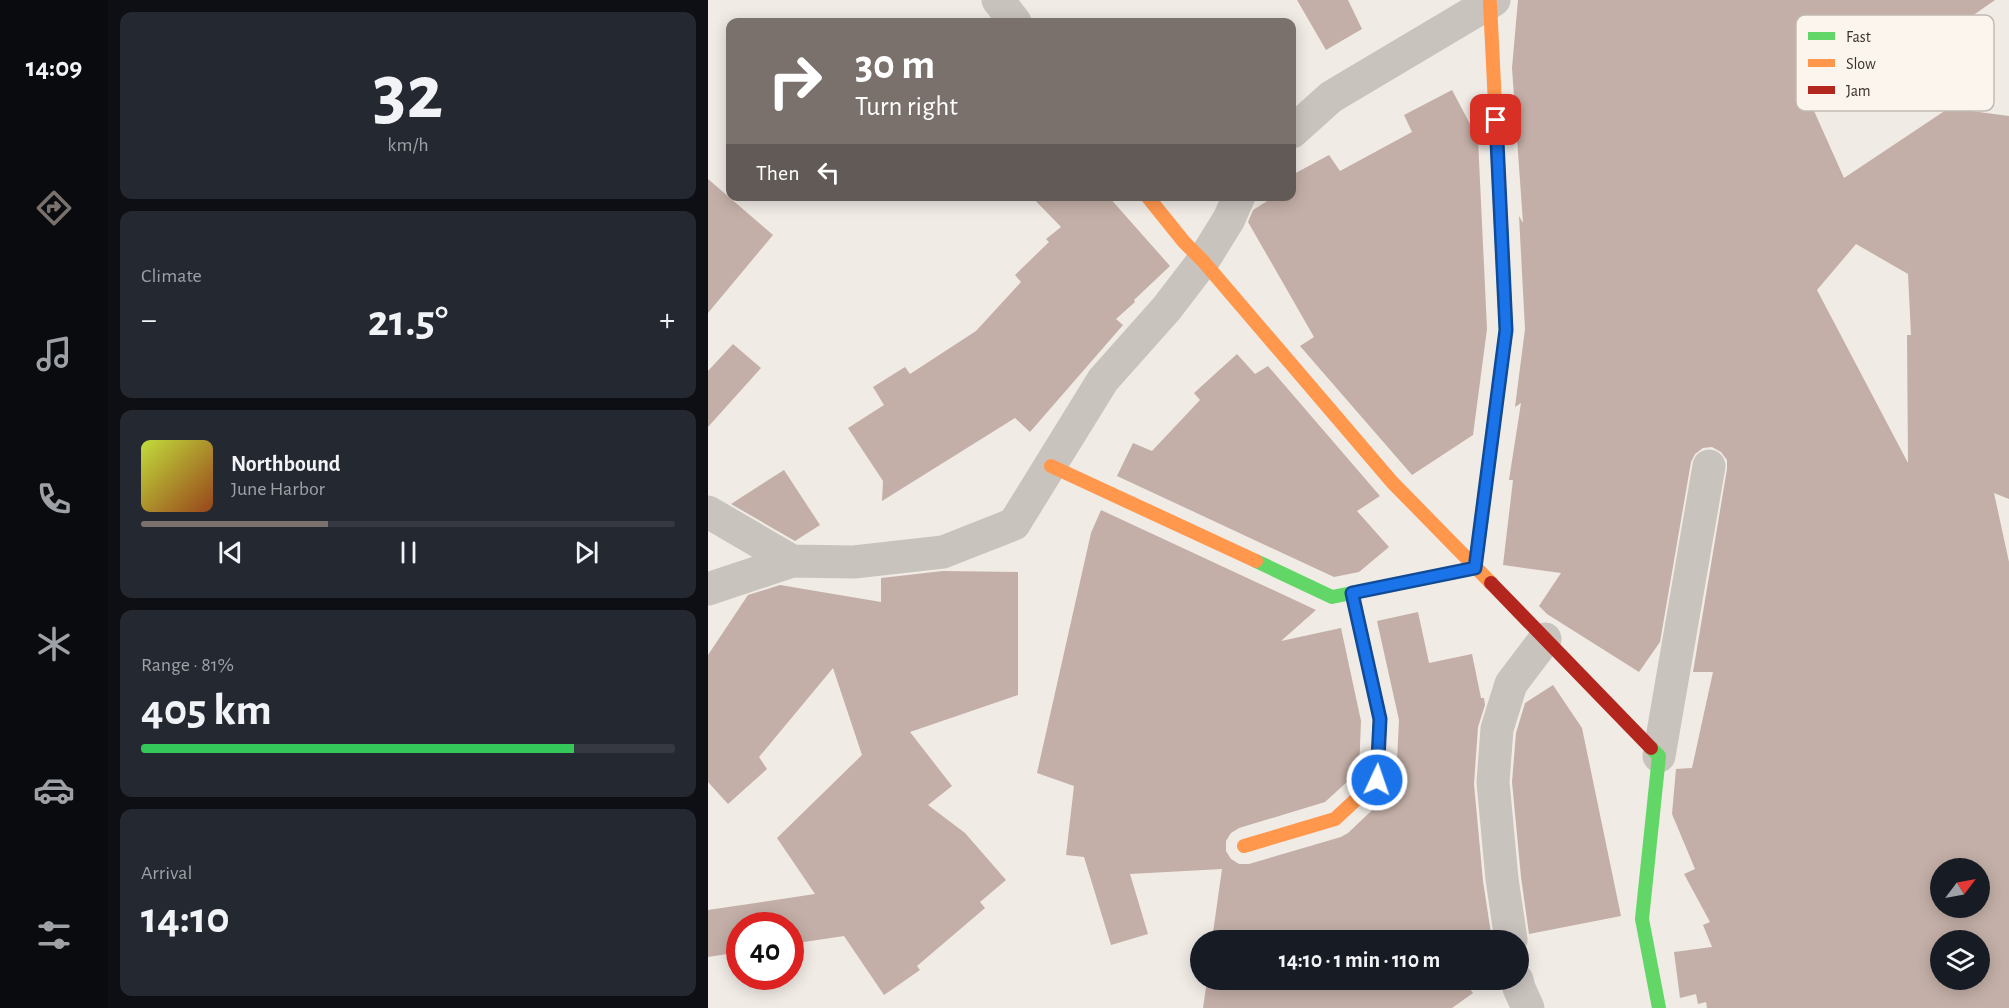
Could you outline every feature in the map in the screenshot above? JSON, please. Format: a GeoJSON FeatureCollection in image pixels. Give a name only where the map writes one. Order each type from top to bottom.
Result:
{"type":"FeatureCollection","features":[{"type":"Feature","properties":{"kind":"street"},"geometry":{"type":"LineString","coordinates":[[998,0],[1012,18]]}},
{"type":"Feature","properties":{"kind":"street"},"geometry":{"type":"LineString","coordinates":[[1296,128],[1331,97],[1492,2],[1506,330],[1475,568]]}},
{"type":"Feature","properties":{"kind":"street"},"geometry":{"type":"LineString","coordinates":[[1151,201],[1392,482],[1659,756]]}},
{"type":"Feature","properties":{"kind":"street"},"geometry":{"type":"LineString","coordinates":[[708,589],[792,561],[854,562],[943,552],[1014,524],[1103,380],[1167,308],[1203,261],[1229,219],[1237,201]]}},
{"type":"Feature","properties":{"kind":"street"},"geometry":{"type":"LineString","coordinates":[[1051,466],[1332,597],[1475,568]]}},
{"type":"Feature","properties":{"kind":"street"},"geometry":{"type":"LineString","coordinates":[[1659,1008],[1642,919],[1659,756],[1708,466]]}},
{"type":"Feature","properties":{"kind":"street"},"geometry":{"type":"LineString","coordinates":[[708,512],[792,561]]}},
{"type":"Feature","properties":{"kind":"street"},"geometry":{"type":"LineString","coordinates":[[1244,846],[1335,819],[1377,780],[1380,719],[1352,593]]}},
{"type":"Feature","properties":{"kind":"street"},"geometry":{"type":"LineString","coordinates":[[1510,930],[1492,782],[1497,729],[1511,684],[1545,639]]}},
{"type":"Feature","properties":{"kind":"street"},"geometry":{"type":"LineString","coordinates":[[1520,990],[1528,1008]]}},
{"type":"Feature","properties":{"kind":"building"},"geometry":{"type":"Polygon","coordinates":[[[1297,0],[1348,0],[1362,29],[1326,50],[1297,0]]]}},
{"type":"Feature","properties":{"kind":"building"},"geometry":{"type":"Polygon","coordinates":[[[1518,0],[1995,0],[1974,15],[1796,15],[1796,111],[1814,111],[1844,178],[1944,111],[1972,111],[2009,116],[2009,499],[1994,493],[2009,562],[2009,1008],[1707,1008],[1706,1002],[1698,1004],[1696,994],[1680,998],[1674,952],[1712,947],[1703,925],[1710,922],[1684,874],[1695,869],[1672,814],[1676,769],[1692,768],[1713,672],[1693,672],[1727,460],[1721,452],[1712,447],[1703,448],[1695,454],[1691,462],[1660,642],[1639,672],[1547,614],[1539,606],[1561,573],[1503,565],[1513,480],[1509,480],[1521,403],[1515,407],[1525,329],[1519,216],[1523,223],[1512,68],[1518,0]],[[1856,244],[1817,290],[1908,463],[1907,335],[1911,335],[1908,274],[1856,244]]]}},
{"type":"Feature","properties":{"kind":"building"},"geometry":{"type":"Polygon","coordinates":[[[1452,90],[1478,139],[1487,329],[1473,435],[1412,475],[1300,346],[1314,337],[1248,222],[1253,210],[1267,201],[1296,201],[1296,173],[1329,155],[1340,171],[1412,132],[1404,115],[1452,90]]]}},
{"type":"Feature","properties":{"kind":"building"},"geometry":{"type":"Polygon","coordinates":[[[708,179],[726,195],[726,201],[734,201],[773,235],[708,313],[708,179]]]}},
{"type":"Feature","properties":{"kind":"building"},"geometry":{"type":"Polygon","coordinates":[[[1036,201],[1112,201],[1170,266],[1116,319],[1123,325],[1030,432],[1015,418],[882,501],[883,481],[848,428],[884,405],[873,387],[905,367],[910,374],[976,331],[1021,282],[1015,275],[1049,242],[1046,239],[1061,227],[1036,201]]]}},
{"type":"Feature","properties":{"kind":"building"},"geometry":{"type":"Polygon","coordinates":[[[733,344],[761,368],[708,427],[708,371],[733,344]]]}},
{"type":"Feature","properties":{"kind":"building"},"geometry":{"type":"Polygon","coordinates":[[[1237,354],[1255,374],[1268,366],[1380,496],[1357,511],[1389,547],[1359,572],[1334,577],[1117,476],[1133,443],[1152,451],[1200,400],[1194,393],[1237,354]]]}},
{"type":"Feature","properties":{"kind":"building"},"geometry":{"type":"Polygon","coordinates":[[[784,470],[820,525],[795,541],[731,504],[784,470]]]}},
{"type":"Feature","properties":{"kind":"building"},"geometry":{"type":"Polygon","coordinates":[[[1101,510],[1316,610],[1281,641],[1341,628],[1361,721],[1359,771],[1325,802],[1239,828],[1231,833],[1226,841],[1226,851],[1231,859],[1239,864],[1249,864],[1341,837],[1390,793],[1396,781],[1399,720],[1377,621],[1418,612],[1429,663],[1472,654],[1481,698],[1484,698],[1485,705],[1478,727],[1474,784],[1483,881],[1490,930],[1213,930],[1222,869],[1130,874],[1148,934],[1111,945],[1084,857],[1066,855],[1074,786],[1037,773],[1091,533],[1101,510]]]}},
{"type":"Feature","properties":{"kind":"building"},"geometry":{"type":"Polygon","coordinates":[[[943,571],[1018,572],[1018,695],[910,732],[952,786],[928,805],[965,833],[1006,880],[980,902],[985,908],[917,966],[920,970],[884,995],[844,936],[804,942],[804,912],[726,912],[726,954],[708,957],[708,910],[815,894],[777,838],[862,755],[833,668],[759,757],[767,769],[728,804],[708,782],[708,655],[748,595],[780,585],[881,602],[881,578],[943,571]]]}},
{"type":"Feature","properties":{"kind":"building"},"geometry":{"type":"Polygon","coordinates":[[[1553,685],[1582,728],[1621,916],[1529,934],[1512,782],[1516,733],[1525,703],[1553,685]]]}},
{"type":"Feature","properties":{"kind":"building"},"geometry":{"type":"Polygon","coordinates":[[[1206,990],[1471,990],[1473,993],[1452,1008],[1203,1008],[1206,990]]]}},
{"type":"Feature","properties":{"kind":"traffic: fast"},"geometry":{"type":"LineString","coordinates":[[1256,561],[1332,597],[1475,568],[1506,330],[1500,206]]}},
{"type":"Feature","properties":{"kind":"traffic: fast"},"geometry":{"type":"LineString","coordinates":[[1651,748],[1659,756],[1642,919],[1659,1008]]}},
{"type":"Feature","properties":{"kind":"traffic: slow"},"geometry":{"type":"LineString","coordinates":[[1490,3],[1500,206]]}},
{"type":"Feature","properties":{"kind":"traffic: slow"},"geometry":{"type":"LineString","coordinates":[[1151,201],[1392,482],[1491,583]]}},
{"type":"Feature","properties":{"kind":"traffic: slow"},"geometry":{"type":"LineString","coordinates":[[1051,466],[1256,561]]}},
{"type":"Feature","properties":{"kind":"traffic: slow"},"geometry":{"type":"LineString","coordinates":[[1244,846],[1335,819],[1377,780],[1380,719],[1352,593]]}},
{"type":"Feature","properties":{"kind":"traffic: jam"},"geometry":{"type":"LineString","coordinates":[[1491,583],[1651,748]]}},
{"type":"Feature","properties":{"kind":"route"},"geometry":{"type":"LineString","coordinates":[[1377,780],[1380,719],[1352,593],[1475,568],[1506,330],[1496,120]]}}]}
